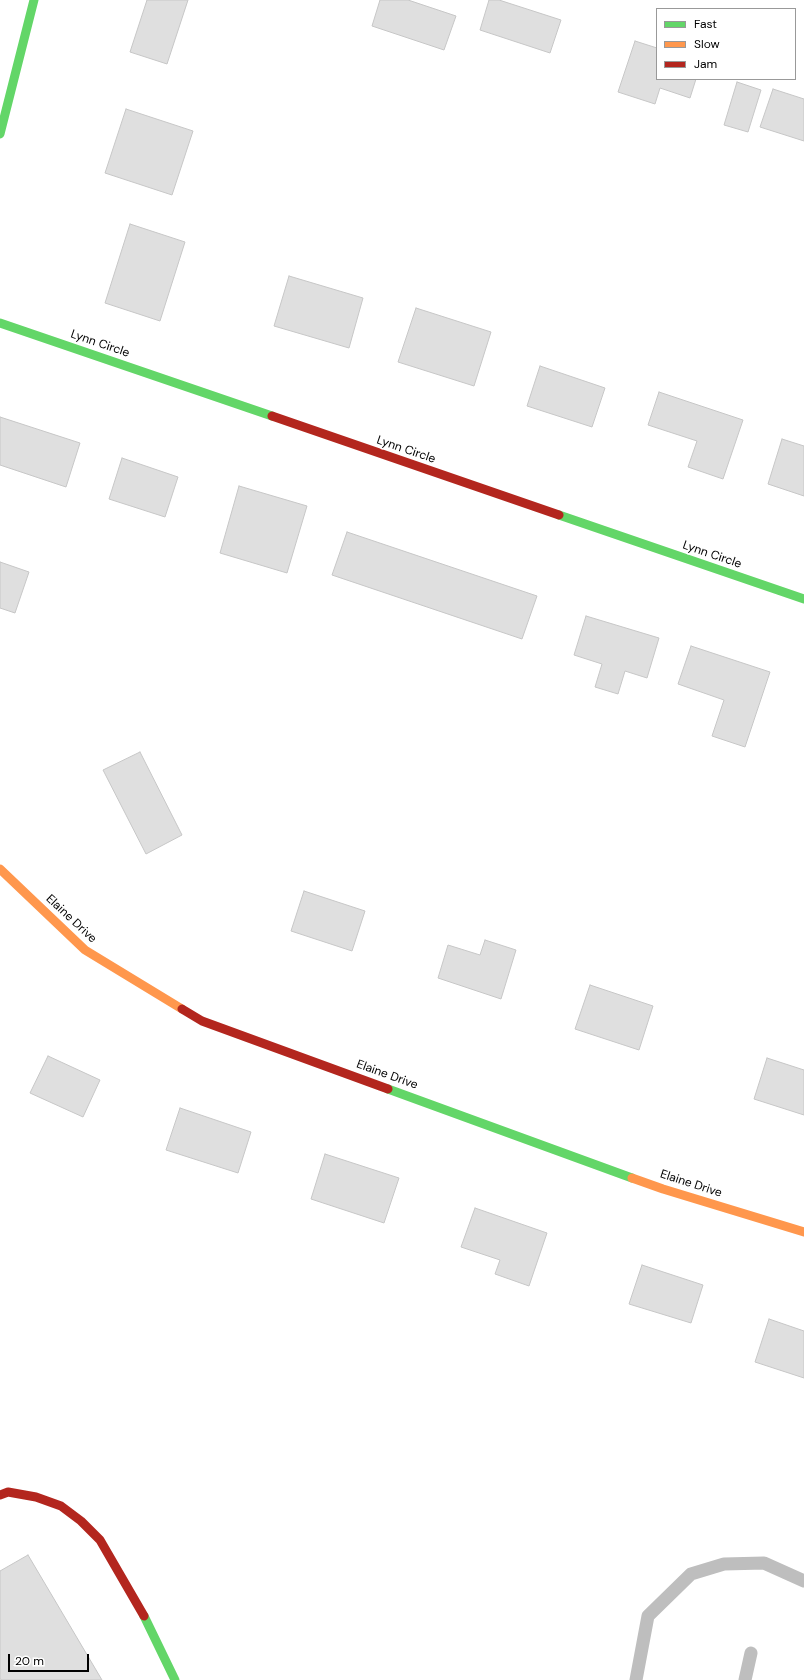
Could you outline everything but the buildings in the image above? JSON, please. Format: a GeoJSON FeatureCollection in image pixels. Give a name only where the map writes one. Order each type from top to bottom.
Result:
{"type":"FeatureCollection","features":[{"type":"Feature","properties":{"kind":"street"},"geometry":{"type":"LineString","coordinates":[[0,134],[34,0]]}},
{"type":"Feature","properties":{"kind":"street","name":"Lynn Circle"},"geometry":{"type":"LineString","coordinates":[[0,323],[804,599]]}},
{"type":"Feature","properties":{"kind":"street","name":"Elaine Drive"},"geometry":{"type":"LineString","coordinates":[[0,869],[85,950],[202,1021],[663,1189],[804,1232]]}},
{"type":"Feature","properties":{"kind":"street"},"geometry":{"type":"LineString","coordinates":[[0,1495],[8,1492],[36,1497],[61,1506],[81,1520],[100,1540],[139,1606],[175,1680]]}},
{"type":"Feature","properties":{"kind":"lane"},"geometry":{"type":"LineString","coordinates":[[636,1680],[648,1616],[691,1574],[724,1564],[764,1563],[804,1581]]}},
{"type":"Feature","properties":{"kind":"lane"},"geometry":{"type":"LineString","coordinates":[[745,1680],[751,1653]]}},
{"type":"Feature","properties":{"kind":"traffic: fast"},"geometry":{"type":"LineString","coordinates":[[0,134],[34,0]]}},
{"type":"Feature","properties":{"kind":"traffic: fast"},"geometry":{"type":"LineString","coordinates":[[0,323],[272,416]]}},
{"type":"Feature","properties":{"kind":"traffic: fast"},"geometry":{"type":"LineString","coordinates":[[559,515],[804,599]]}},
{"type":"Feature","properties":{"kind":"traffic: fast"},"geometry":{"type":"LineString","coordinates":[[388,1089],[632,1178]]}},
{"type":"Feature","properties":{"kind":"traffic: fast"},"geometry":{"type":"LineString","coordinates":[[144,1616],[175,1680]]}},
{"type":"Feature","properties":{"kind":"traffic: slow"},"geometry":{"type":"LineString","coordinates":[[0,869],[85,950],[182,1009]]}},
{"type":"Feature","properties":{"kind":"traffic: slow"},"geometry":{"type":"LineString","coordinates":[[632,1178],[663,1189],[804,1232]]}},
{"type":"Feature","properties":{"kind":"traffic: jam"},"geometry":{"type":"LineString","coordinates":[[272,416],[559,515]]}},
{"type":"Feature","properties":{"kind":"traffic: jam"},"geometry":{"type":"LineString","coordinates":[[182,1009],[202,1021],[388,1089]]}},
{"type":"Feature","properties":{"kind":"traffic: jam"},"geometry":{"type":"LineString","coordinates":[[0,1495],[8,1492],[36,1497],[61,1506],[81,1521],[100,1540],[144,1616]]}}]}
